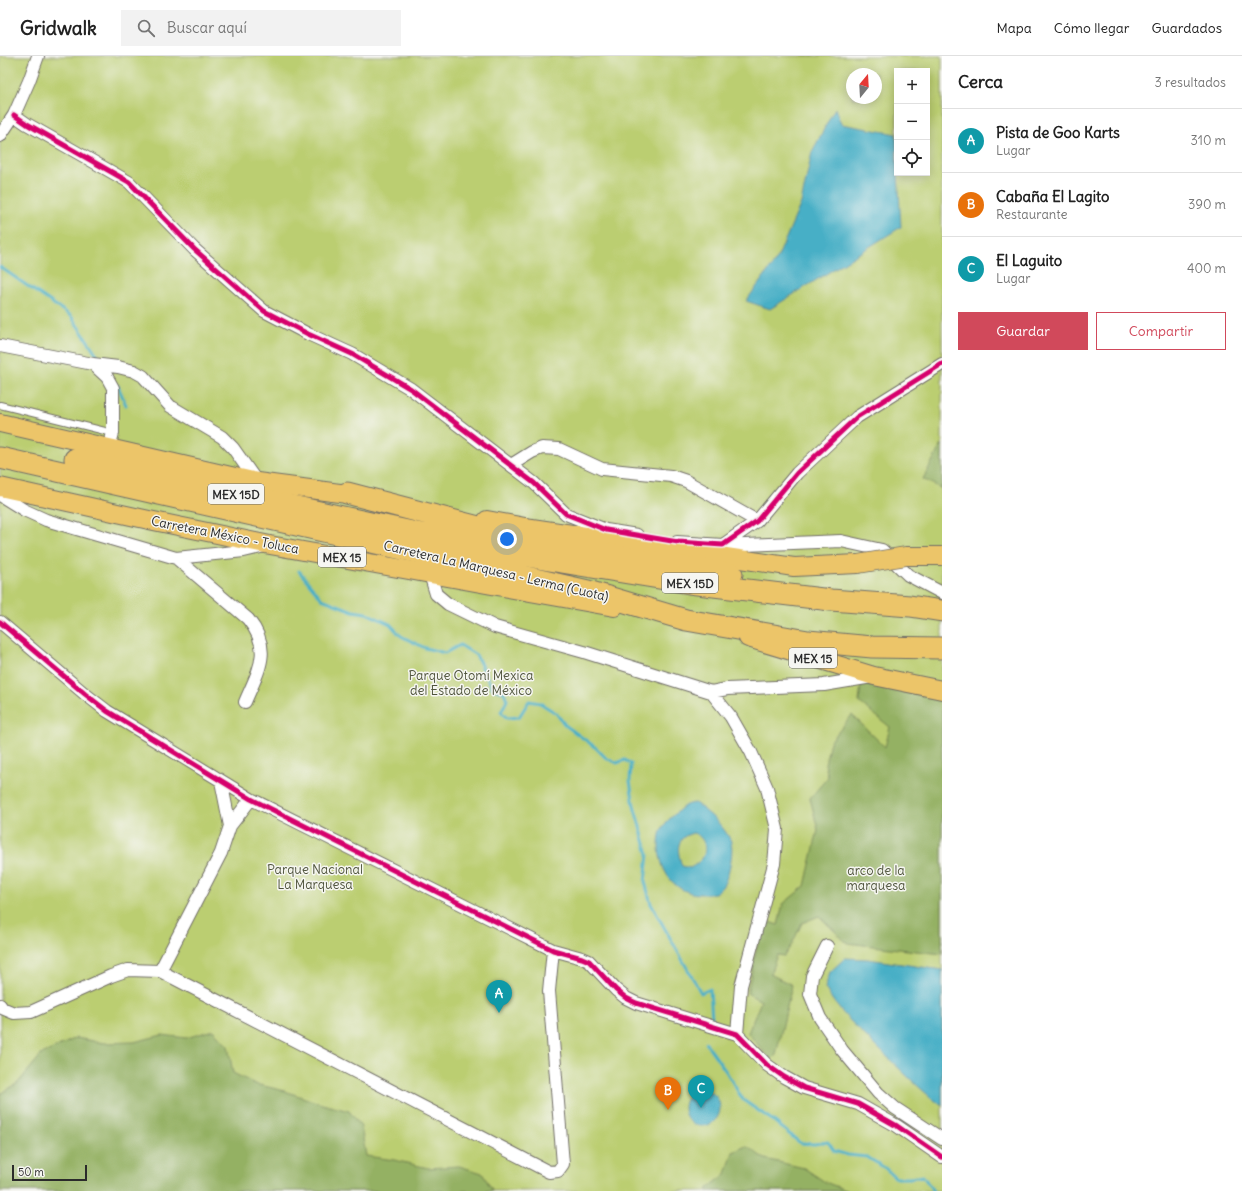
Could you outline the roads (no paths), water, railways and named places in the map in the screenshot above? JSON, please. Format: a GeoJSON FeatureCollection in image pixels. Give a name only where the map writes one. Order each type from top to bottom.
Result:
{"type":"FeatureCollection","features":[{"type":"Feature","properties":{"kind":"highway","name":"Carretera La Marquesa - Lerma (Cuota)"},"geometry":{"type":"LineString","coordinates":[[0,443],[472,545],[549,560],[689,583],[831,600],[910,606]]}},
{"type":"Feature","properties":{"kind":"highway","name":"Carretera La Marquesa - Lerma (Cuota)"},"geometry":{"type":"LineString","coordinates":[[0,458],[588,591],[686,620]]}},
{"type":"Feature","properties":{"kind":"highway"},"geometry":{"type":"LineString","coordinates":[[347,493],[521,538],[681,567],[864,594],[910,606]]}},
{"type":"Feature","properties":{"kind":"highway","name":"MEX 15D"},"geometry":{"type":"LineString","coordinates":[[910,606],[942,611]]}},
{"type":"Feature","properties":{"kind":"highway","name":"MEX 15D"},"geometry":{"type":"LineString","coordinates":[[686,620],[808,641],[872,647],[942,648]]}},
{"type":"Feature","properties":{"kind":"main road"},"geometry":{"type":"LineString","coordinates":[[0,423],[111,440],[257,482],[347,493],[525,527],[716,550],[794,567],[858,564],[906,556],[942,556]]}},
{"type":"Feature","properties":{"kind":"main road","name":"Carretera México - Toluca"},"geometry":{"type":"LineString","coordinates":[[0,487],[270,545],[686,620],[874,676],[942,690]]}},
{"type":"Feature","properties":{"kind":"street"},"geometry":{"type":"LineString","coordinates":[[0,136],[14,115],[30,81],[38,56]]}},
{"type":"Feature","properties":{"kind":"street"},"geometry":{"type":"LineString","coordinates":[[14,115],[27,124],[129,182],[194,248],[264,311],[308,334],[352,354],[411,389],[534,483],[566,514],[606,530],[716,550],[841,541],[882,550],[908,575],[942,593]]}},
{"type":"Feature","properties":{"kind":"street"},"geometry":{"type":"LineString","coordinates":[[0,346],[134,371],[143,376],[170,406],[222,437],[233,448],[257,482]]}},
{"type":"Feature","properties":{"kind":"street"},"geometry":{"type":"LineString","coordinates":[[716,550],[757,521],[797,473],[857,417],[942,364]]}},
{"type":"Feature","properties":{"kind":"street"},"geometry":{"type":"LineString","coordinates":[[97,365],[107,377],[113,388],[111,440]]}},
{"type":"Feature","properties":{"kind":"street"},"geometry":{"type":"LineString","coordinates":[[511,465],[532,452],[542,448],[559,449],[602,469],[671,476],[686,481],[757,521]]}},
{"type":"Feature","properties":{"kind":"street"},"geometry":{"type":"LineString","coordinates":[[0,495],[24,510],[46,520],[176,558],[244,551],[270,545]]}},
{"type":"Feature","properties":{"kind":"street"},"geometry":{"type":"LineString","coordinates":[[0,506],[24,510]]}},
{"type":"Feature","properties":{"kind":"street"},"geometry":{"type":"LineString","coordinates":[[176,558],[248,619],[259,636],[263,654],[261,664],[245,702]]}},
{"type":"Feature","properties":{"kind":"street"},"geometry":{"type":"LineString","coordinates":[[430,574],[436,594],[448,604],[495,627],[584,652],[711,692],[726,689],[824,685],[854,681],[874,676]]}},
{"type":"Feature","properties":{"kind":"street"},"geometry":{"type":"LineString","coordinates":[[0,622],[107,711],[251,799],[553,950],[589,961],[604,978],[626,998],[654,1009],[737,1034],[767,1066],[784,1077],[804,1088],[858,1104],[897,1126],[942,1157]]}},
{"type":"Feature","properties":{"kind":"street"},"geometry":{"type":"LineString","coordinates":[[711,692],[731,717],[751,752],[767,788],[776,828],[774,864],[741,986],[737,1034]]}},
{"type":"Feature","properties":{"kind":"street"},"geometry":{"type":"LineString","coordinates":[[221,781],[230,826]]}},
{"type":"Feature","properties":{"kind":"street"},"geometry":{"type":"LineString","coordinates":[[160,971],[221,854],[230,826],[251,799]]}},
{"type":"Feature","properties":{"kind":"street"},"geometry":{"type":"LineString","coordinates":[[827,946],[812,976],[810,988],[810,994],[820,1018],[842,1050],[878,1093],[895,1108],[942,1139]]}},
{"type":"Feature","properties":{"kind":"street"},"geometry":{"type":"LineString","coordinates":[[0,1005],[2,1008],[14,1013],[31,1012],[111,976],[128,970],[160,971],[549,1172],[558,1171],[563,1164],[549,991],[553,950]]}},
{"type":"Feature","properties":{"kind":"lane"},"geometry":{"type":"LineString","coordinates":[[0,405],[111,440]]}},
{"type":"Feature","properties":{"kind":"water"},"geometry":{"type":"Polygon","coordinates":[[[835,108],[841,124],[894,134],[894,176],[898,176],[901,227],[770,309],[746,301],[777,259],[801,203],[812,152],[835,108]]]}},
{"type":"Feature","properties":{"kind":"water"},"geometry":{"type":"Polygon","coordinates":[[[691,803],[695,803],[715,819],[730,839],[732,855],[728,874],[723,885],[715,893],[695,894],[681,889],[667,875],[660,856],[659,847],[662,829],[665,824],[682,808],[691,803]],[[693,833],[687,835],[679,843],[678,851],[682,866],[690,868],[698,863],[704,854],[705,846],[701,838],[693,833]]]}},
{"type":"Feature","properties":{"kind":"water"},"geometry":{"type":"Polygon","coordinates":[[[845,958],[868,959],[942,970],[942,1106],[917,1085],[856,1027],[842,1013],[830,997],[825,988],[830,972],[845,958]]]}},
{"type":"Feature","properties":{"kind":"water"},"geometry":{"type":"Polygon","coordinates":[[[706,1090],[715,1095],[719,1101],[719,1115],[715,1121],[706,1126],[698,1126],[689,1121],[685,1115],[684,1104],[689,1095],[695,1091],[706,1090]]]}},
{"type":"Feature","properties":{"kind":"waterway"},"geometry":{"type":"LineString","coordinates":[[0,267],[71,316],[102,362]]}},
{"type":"Feature","properties":{"kind":"waterway"},"geometry":{"type":"LineString","coordinates":[[118,386],[126,405]]}},
{"type":"Feature","properties":{"kind":"waterway"},"geometry":{"type":"LineString","coordinates":[[299,571],[322,599],[353,611],[366,613],[390,624],[401,636],[425,648],[445,653],[460,645],[476,655],[493,689],[504,692],[507,700],[501,712],[507,718],[519,717],[529,701],[540,703],[556,713],[565,725],[595,747],[606,758],[617,763],[625,760],[631,764],[630,781],[634,806],[648,854],[645,882],[651,904],[701,993],[710,989],[712,1019]]}},
{"type":"Feature","properties":{"kind":"waterway"},"geometry":{"type":"LineString","coordinates":[[706,1043],[727,1073],[743,1100],[775,1122],[800,1143],[814,1144],[828,1142],[834,1151],[848,1155],[867,1157],[885,1168],[896,1178],[923,1176],[933,1191]]}},
{"type":"Feature","properties":{"kind":"place","name":"Pista de Goo Karts"},"geometry":{"type":"Point","coordinates":[499,1013]}},
{"type":"Feature","properties":{"kind":"place","name":"El Laguito"},"geometry":{"type":"Point","coordinates":[701,1108]}},
{"type":"Feature","properties":{"kind":"place","name":"Cabaña El Lagito"},"geometry":{"type":"Point","coordinates":[668,1110]}},
{"type":"Feature","properties":{"kind":"park label","name":"Parque Otomí Mexica del Estado de México"},"geometry":{"type":"Point","coordinates":[471,682]}},
{"type":"Feature","properties":{"kind":"park label","name":"Parque Nacional La Marquesa"},"geometry":{"type":"Point","coordinates":[315,876]}},
{"type":"Feature","properties":{"kind":"park label","name":"arco de la marquesa"},"geometry":{"type":"Point","coordinates":[876,878]}}]}
